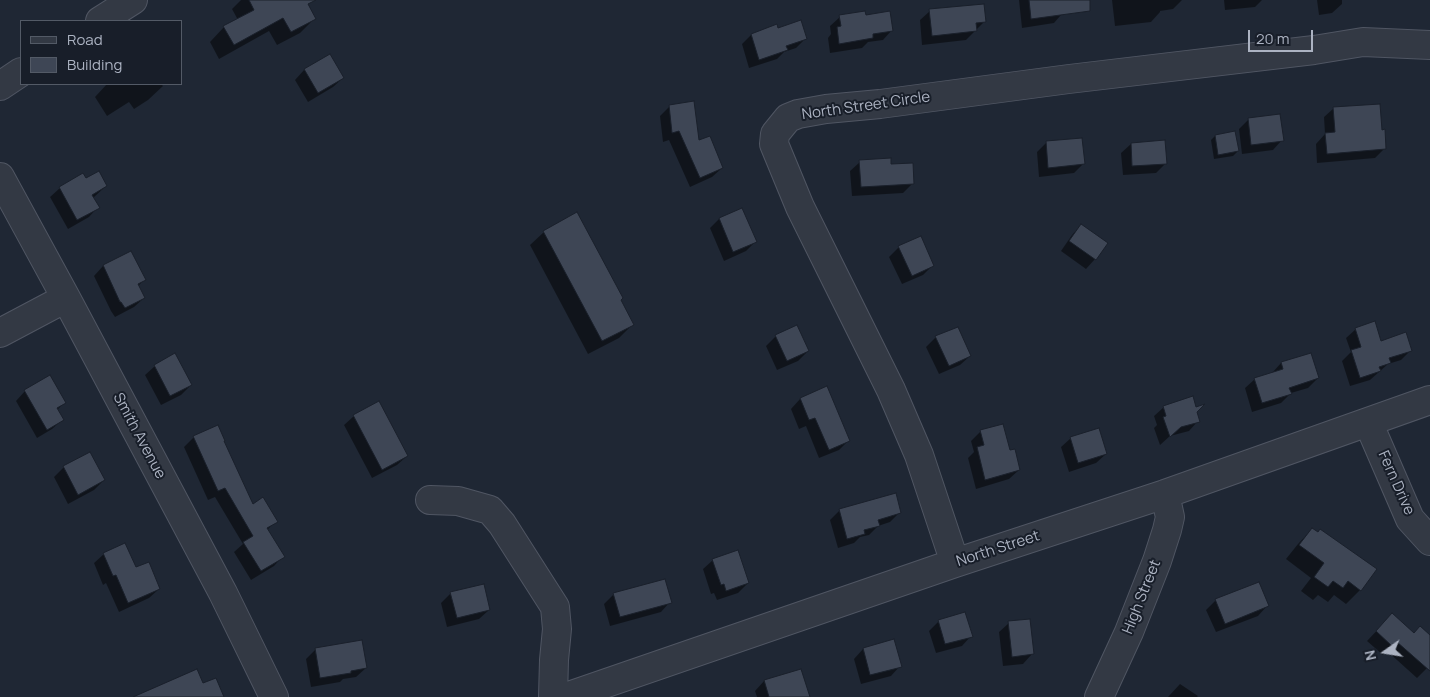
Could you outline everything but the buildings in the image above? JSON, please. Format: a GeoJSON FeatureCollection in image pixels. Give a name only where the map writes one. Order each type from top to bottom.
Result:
{"type":"FeatureCollection","features":[{"type":"Feature","properties":{"kind":"street"},"geometry":{"type":"LineString","coordinates":[[102,20],[133,0]]}},
{"type":"Feature","properties":{"kind":"street","name":"North Street Circle"},"geometry":{"type":"LineString","coordinates":[[955,563],[919,455],[909,431],[891,390],[800,207],[774,144],[775,134],[788,118],[798,114],[826,109],[880,104],[1305,51],[1363,42],[1430,45]]}},
{"type":"Feature","properties":{"kind":"street"},"geometry":{"type":"LineString","coordinates":[[0,86],[20,73]]}},
{"type":"Feature","properties":{"kind":"street","name":"Smith Avenue"},"geometry":{"type":"LineString","coordinates":[[0,177],[223,594],[274,697]]}},
{"type":"Feature","properties":{"kind":"street"},"geometry":{"type":"LineString","coordinates":[[0,333],[66,298]]}},
{"type":"Feature","properties":{"kind":"street","name":"North Street"},"geometry":{"type":"LineString","coordinates":[[566,697],[955,563],[1164,494],[1430,400]]}},
{"type":"Feature","properties":{"kind":"street","name":"Fern Drive"},"geometry":{"type":"LineString","coordinates":[[1368,422],[1410,519],[1430,541]]}},
{"type":"Feature","properties":{"kind":"street","name":"High Street"},"geometry":{"type":"LineString","coordinates":[[1099,697],[1158,561],[1170,517],[1164,494]]}},
{"type":"Feature","properties":{"kind":"street"},"geometry":{"type":"LineString","coordinates":[[430,500],[458,501],[490,510],[502,524],[556,607],[557,629],[553,697]]}}]}
